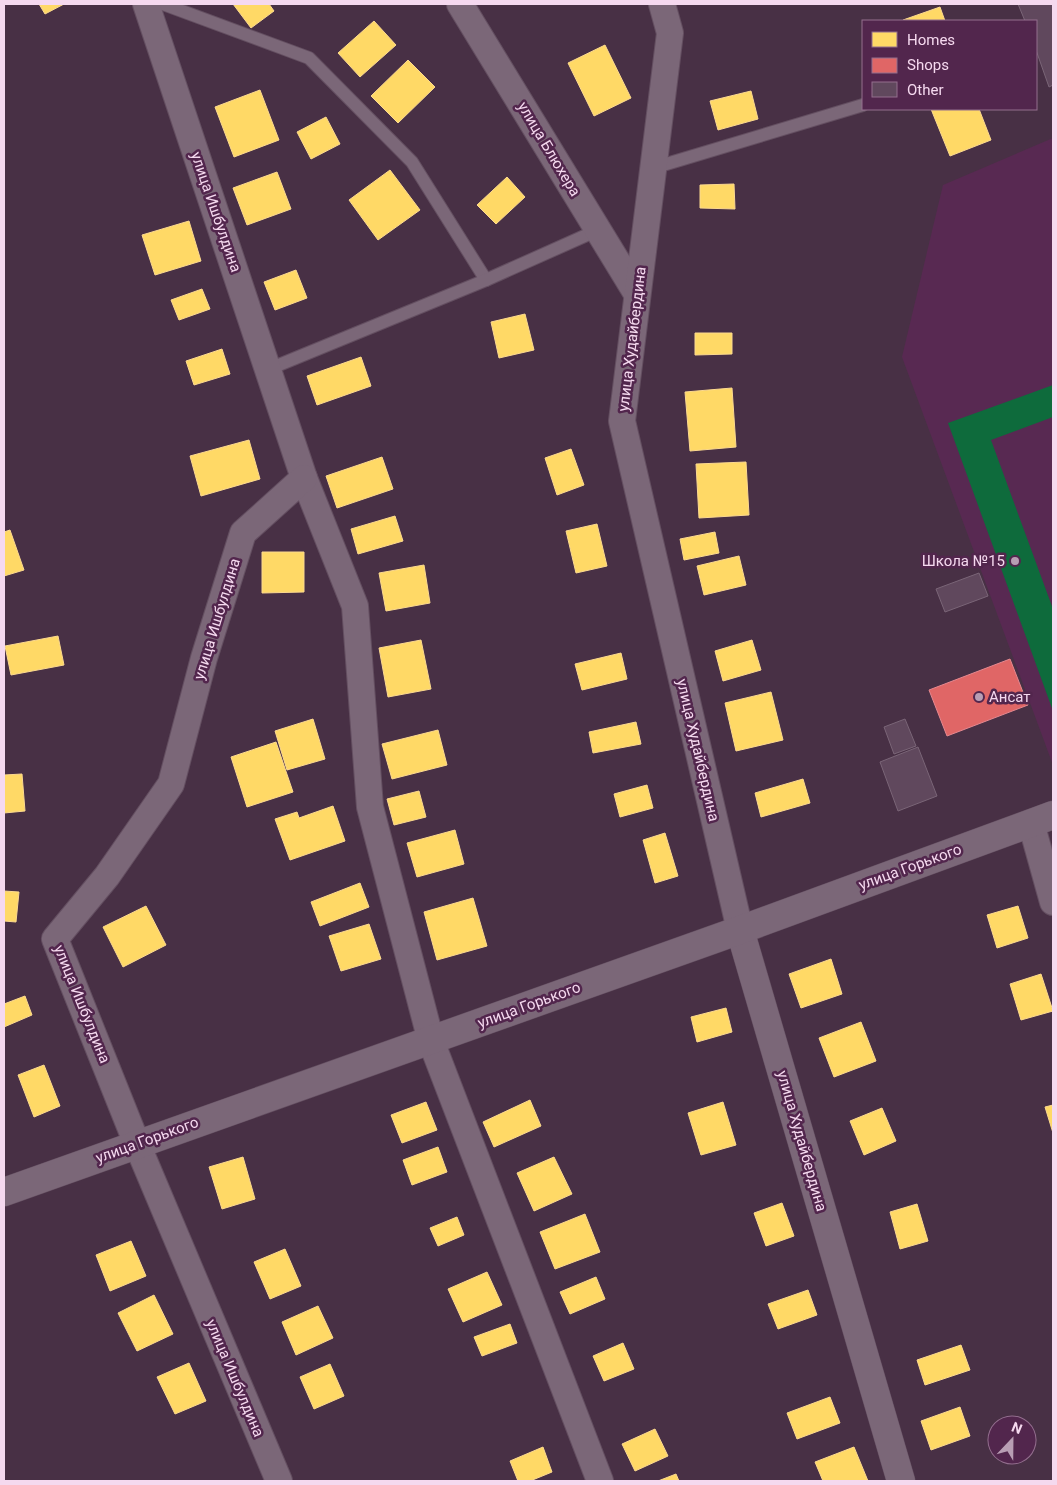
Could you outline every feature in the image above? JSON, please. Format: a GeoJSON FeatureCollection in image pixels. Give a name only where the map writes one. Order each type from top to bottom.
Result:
{"type":"FeatureCollection","features":[{"type":"Feature","properties":{"kind":"main road","name":"улица Горького"},"geometry":{"type":"LineString","coordinates":[[4,1192],[740,930],[1042,819]]}},
{"type":"Feature","properties":{"kind":"main road","name":"улица Худайбердина"},"geometry":{"type":"LineString","coordinates":[[740,930],[901,1481]]}},
{"type":"Feature","properties":{"kind":"street","name":"улица Ишбулдина"},"geometry":{"type":"LineString","coordinates":[[146,4],[304,478],[355,606],[370,808],[431,1041],[600,1481]]}},
{"type":"Feature","properties":{"kind":"street","name":"улица Блюхера"},"geometry":{"type":"LineString","coordinates":[[460,4],[637,294]]}},
{"type":"Feature","properties":{"kind":"street","name":"улица Худайбердина"},"geometry":{"type":"LineString","coordinates":[[662,4],[670,33],[622,421],[740,930]]}},
{"type":"Feature","properties":{"kind":"street","name":"улица Ишбулдина"},"geometry":{"type":"LineString","coordinates":[[279,1481],[137,1144],[55,939],[107,876],[171,784],[204,658],[243,533],[304,478]]}},
{"type":"Feature","properties":{"kind":"street"},"geometry":{"type":"LineString","coordinates":[[1042,819],[1053,902]]}},
{"type":"Feature","properties":{"kind":"lane"},"geometry":{"type":"LineString","coordinates":[[163,4],[309,58],[412,162],[486,280]]}},
{"type":"Feature","properties":{"kind":"lane"},"geometry":{"type":"LineString","coordinates":[[653,168],[862,105]]}},
{"type":"Feature","properties":{"kind":"lane"},"geometry":{"type":"LineString","coordinates":[[269,369],[486,280],[598,230]]}},
{"type":"Feature","properties":{"kind":"shaded area","name":"Школа №15"},"geometry":{"type":"Polygon","coordinates":[[[1053,138],[1053,765],[902,357],[943,185],[1053,138]]]}},
{"type":"Feature","properties":{"kind":"green space"},"geometry":{"type":"Polygon","coordinates":[[[1053,385],[1053,417],[991,440],[1053,609],[1053,711],[948,423],[1053,385]]]}},
{"type":"Feature","properties":{"kind":"building: Homes"},"geometry":{"type":"Polygon","coordinates":[[[39,4],[64,4],[45,14],[39,4]]]}},
{"type":"Feature","properties":{"kind":"building: Homes"},"geometry":{"type":"Polygon","coordinates":[[[233,4],[269,4],[274,11],[251,28],[233,4]]]}},
{"type":"Feature","properties":{"kind":"building: Homes"},"geometry":{"type":"Polygon","coordinates":[[[940,7],[945,20],[903,20],[940,7]]]}},
{"type":"Feature","properties":{"kind":"building: Homes"},"geometry":{"type":"Polygon","coordinates":[[[374,21],[396,45],[360,77],[338,53],[374,21]]]}},
{"type":"Feature","properties":{"kind":"building: Homes"},"geometry":{"type":"Polygon","coordinates":[[[605,45],[631,98],[594,116],[568,63],[605,45]]]}},
{"type":"Feature","properties":{"kind":"building: Homes"},"geometry":{"type":"Polygon","coordinates":[[[408,60],[435,87],[398,123],[371,96],[408,60]]]}},
{"type":"Feature","properties":{"kind":"building: Homes"},"geometry":{"type":"Polygon","coordinates":[[[260,90],[279,140],[234,157],[215,107],[260,90]]]}},
{"type":"Feature","properties":{"kind":"building: Homes"},"geometry":{"type":"Polygon","coordinates":[[[751,91],[758,119],[718,130],[710,101],[751,91]]]}},
{"type":"Feature","properties":{"kind":"building: Homes"},"geometry":{"type":"Polygon","coordinates":[[[931,110],[979,110],[991,140],[950,156],[931,110]]]}},
{"type":"Feature","properties":{"kind":"building: Homes"},"geometry":{"type":"Polygon","coordinates":[[[326,117],[340,144],[311,159],[297,132],[326,117]]]}},
{"type":"Feature","properties":{"kind":"building: Homes"},"geometry":{"type":"Polygon","coordinates":[[[390,170],[420,210],[378,240],[349,200],[390,170]]]}},
{"type":"Feature","properties":{"kind":"building: Homes"},"geometry":{"type":"Polygon","coordinates":[[[277,172],[291,209],[247,225],[233,188],[277,172]]]}},
{"type":"Feature","properties":{"kind":"building: Homes"},"geometry":{"type":"Polygon","coordinates":[[[507,177],[525,197],[496,224],[477,205],[507,177]]]}},
{"type":"Feature","properties":{"kind":"building: Homes"},"geometry":{"type":"Polygon","coordinates":[[[734,184],[735,209],[700,208],[700,185],[734,184]]]}},
{"type":"Feature","properties":{"kind":"building: Homes"},"geometry":{"type":"Polygon","coordinates":[[[189,221],[201,261],[155,275],[142,235],[189,221]]]}},
{"type":"Feature","properties":{"kind":"building: Homes"},"geometry":{"type":"Polygon","coordinates":[[[296,270],[307,298],[275,310],[264,282],[296,270]]]}},
{"type":"Feature","properties":{"kind":"building: Homes"},"geometry":{"type":"Polygon","coordinates":[[[202,289],[210,309],[179,320],[171,300],[202,289]]]}},
{"type":"Feature","properties":{"kind":"building: Homes"},"geometry":{"type":"Polygon","coordinates":[[[525,314],[534,350],[499,358],[491,322],[525,314]]]}},
{"type":"Feature","properties":{"kind":"building: Homes"},"geometry":{"type":"Polygon","coordinates":[[[695,333],[732,333],[732,354],[695,355],[695,333]]]}},
{"type":"Feature","properties":{"kind":"building: Homes"},"geometry":{"type":"Polygon","coordinates":[[[222,349],[230,374],[194,385],[186,361],[222,349]]]}},
{"type":"Feature","properties":{"kind":"building: Homes"},"geometry":{"type":"Polygon","coordinates":[[[361,357],[371,386],[317,405],[307,376],[361,357]]]}},
{"type":"Feature","properties":{"kind":"building: Homes"},"geometry":{"type":"Polygon","coordinates":[[[732,388],[736,447],[690,451],[685,392],[732,388]]]}},
{"type":"Feature","properties":{"kind":"building: Homes"},"geometry":{"type":"Polygon","coordinates":[[[249,440],[260,479],[201,496],[190,456],[249,440]]]}},
{"type":"Feature","properties":{"kind":"building: Homes"},"geometry":{"type":"Polygon","coordinates":[[[571,449],[584,485],[557,495],[545,458],[571,449]]]}},
{"type":"Feature","properties":{"kind":"building: Homes"},"geometry":{"type":"Polygon","coordinates":[[[382,457],[393,489],[337,508],[326,476],[382,457]]]}},
{"type":"Feature","properties":{"kind":"building: Homes"},"geometry":{"type":"Polygon","coordinates":[[[746,462],[749,515],[699,518],[696,464],[746,462]]]}},
{"type":"Feature","properties":{"kind":"building: Homes"},"geometry":{"type":"Polygon","coordinates":[[[395,516],[403,541],[358,554],[351,529],[395,516]]]}},
{"type":"Feature","properties":{"kind":"building: Homes"},"geometry":{"type":"Polygon","coordinates":[[[597,524],[607,566],[576,573],[566,531],[597,524]]]}},
{"type":"Feature","properties":{"kind":"building: Homes"},"geometry":{"type":"Polygon","coordinates":[[[10,530],[24,570],[4,576],[4,532],[10,530]]]}},
{"type":"Feature","properties":{"kind":"building: Homes"},"geometry":{"type":"Polygon","coordinates":[[[715,532],[719,553],[684,560],[680,539],[715,532]]]}},
{"type":"Feature","properties":{"kind":"building: Homes"},"geometry":{"type":"Polygon","coordinates":[[[262,552],[304,552],[304,592],[262,593],[262,552]]]}},
{"type":"Feature","properties":{"kind":"building: Homes"},"geometry":{"type":"Polygon","coordinates":[[[739,556],[746,585],[704,595],[697,566],[739,556]]]}},
{"type":"Feature","properties":{"kind":"building: Homes"},"geometry":{"type":"Polygon","coordinates":[[[424,565],[430,603],[386,611],[379,573],[424,565]]]}},
{"type":"Feature","properties":{"kind":"building: Homes"},"geometry":{"type":"Polygon","coordinates":[[[58,636],[64,665],[11,675],[5,646],[58,636]]]}},
{"type":"Feature","properties":{"kind":"building: Homes"},"geometry":{"type":"Polygon","coordinates":[[[421,640],[431,689],[388,697],[379,648],[421,640]]]}},
{"type":"Feature","properties":{"kind":"building: Homes"},"geometry":{"type":"Polygon","coordinates":[[[752,640],[761,670],[723,681],[715,651],[752,640]]]}},
{"type":"Feature","properties":{"kind":"building: Homes"},"geometry":{"type":"Polygon","coordinates":[[[621,653],[627,679],[582,690],[575,664],[621,653]]]}},
{"type":"Feature","properties":{"kind":"building: Homes"},"geometry":{"type":"Polygon","coordinates":[[[771,692],[783,740],[736,751],[725,703],[771,692]]]}},
{"type":"Feature","properties":{"kind":"building: Homes"},"geometry":{"type":"Polygon","coordinates":[[[313,719],[325,759],[287,770],[275,731],[313,719]]]}},
{"type":"Feature","properties":{"kind":"building: Homes"},"geometry":{"type":"Polygon","coordinates":[[[636,722],[641,744],[593,753],[589,732],[636,722]]]}},
{"type":"Feature","properties":{"kind":"building: Homes"},"geometry":{"type":"Polygon","coordinates":[[[438,730],[447,765],[392,779],[382,744],[438,730]]]}},
{"type":"Feature","properties":{"kind":"building: Homes"},"geometry":{"type":"Polygon","coordinates":[[[276,742],[293,792],[247,807],[231,757],[276,742]]]}},
{"type":"Feature","properties":{"kind":"building: Homes"},"geometry":{"type":"Polygon","coordinates":[[[22,774],[25,811],[4,813],[4,775],[22,774]]]}},
{"type":"Feature","properties":{"kind":"building: Homes"},"geometry":{"type":"Polygon","coordinates":[[[803,779],[810,803],[761,817],[755,793],[803,779]]]}},
{"type":"Feature","properties":{"kind":"building: Homes"},"geometry":{"type":"Polygon","coordinates":[[[647,785],[653,808],[620,817],[614,794],[647,785]]]}},
{"type":"Feature","properties":{"kind":"building: Homes"},"geometry":{"type":"Polygon","coordinates":[[[419,791],[426,817],[394,825],[387,799],[419,791]]]}},
{"type":"Feature","properties":{"kind":"building: Homes"},"geometry":{"type":"Polygon","coordinates":[[[333,806],[345,841],[290,860],[275,819],[297,812],[299,818],[333,806]]]}},
{"type":"Feature","properties":{"kind":"building: Homes"},"geometry":{"type":"Polygon","coordinates":[[[455,830],[464,864],[417,877],[407,843],[455,830]]]}},
{"type":"Feature","properties":{"kind":"building: Homes"},"geometry":{"type":"Polygon","coordinates":[[[665,833],[678,876],[655,883],[643,840],[665,833]]]}},
{"type":"Feature","properties":{"kind":"building: Homes"},"geometry":{"type":"Polygon","coordinates":[[[360,883],[369,907],[320,926],[311,902],[360,883]]]}},
{"type":"Feature","properties":{"kind":"building: Homes"},"geometry":{"type":"Polygon","coordinates":[[[4,891],[19,892],[16,922],[4,921],[4,891]]]}},
{"type":"Feature","properties":{"kind":"building: Homes"},"geometry":{"type":"Polygon","coordinates":[[[473,898],[487,946],[437,960],[424,912],[473,898]]]}},
{"type":"Feature","properties":{"kind":"building: Homes"},"geometry":{"type":"Polygon","coordinates":[[[146,906],[166,945],[123,967],[103,927],[146,906]]]}},
{"type":"Feature","properties":{"kind":"building: Homes"},"geometry":{"type":"Polygon","coordinates":[[[1018,906],[1028,938],[997,948],[987,915],[1018,906]]]}},
{"type":"Feature","properties":{"kind":"building: Homes"},"geometry":{"type":"Polygon","coordinates":[[[369,924],[381,959],[341,971],[329,936],[369,924]]]}},
{"type":"Feature","properties":{"kind":"building: Homes"},"geometry":{"type":"Polygon","coordinates":[[[831,959],[842,994],[801,1008],[789,974],[831,959]]]}},
{"type":"Feature","properties":{"kind":"building: Homes"},"geometry":{"type":"Polygon","coordinates":[[[1041,974],[1053,1011],[1021,1020],[1010,984],[1041,974]]]}},
{"type":"Feature","properties":{"kind":"building: Homes"},"geometry":{"type":"Polygon","coordinates":[[[25,996],[32,1015],[4,1027],[4,1004],[25,996]]]}},
{"type":"Feature","properties":{"kind":"building: Homes"},"geometry":{"type":"Polygon","coordinates":[[[726,1008],[732,1032],[697,1042],[691,1017],[726,1008]]]}},
{"type":"Feature","properties":{"kind":"building: Homes"},"geometry":{"type":"Polygon","coordinates":[[[861,1022],[876,1061],[834,1077],[819,1038],[861,1022]]]}},
{"type":"Feature","properties":{"kind":"building: Homes"},"geometry":{"type":"Polygon","coordinates":[[[44,1065],[60,1106],[34,1117],[18,1075],[44,1065]]]}},
{"type":"Feature","properties":{"kind":"building: Homes"},"geometry":{"type":"Polygon","coordinates":[[[530,1100],[541,1126],[494,1147],[483,1122],[530,1100]]]}},
{"type":"Feature","properties":{"kind":"building: Homes"},"geometry":{"type":"Polygon","coordinates":[[[426,1102],[437,1130],[402,1143],[391,1115],[426,1102]]]}},
{"type":"Feature","properties":{"kind":"building: Homes"},"geometry":{"type":"Polygon","coordinates":[[[723,1102],[736,1145],[701,1155],[688,1113],[723,1102]]]}},
{"type":"Feature","properties":{"kind":"building: Homes"},"geometry":{"type":"Polygon","coordinates":[[[1053,1105],[1053,1133],[1045,1107],[1053,1105]]]}},
{"type":"Feature","properties":{"kind":"building: Homes"},"geometry":{"type":"Polygon","coordinates":[[[882,1108],[896,1141],[864,1155],[850,1121],[882,1108]]]}},
{"type":"Feature","properties":{"kind":"building: Homes"},"geometry":{"type":"Polygon","coordinates":[[[438,1147],[447,1172],[412,1185],[403,1160],[438,1147]]]}},
{"type":"Feature","properties":{"kind":"building: Homes"},"geometry":{"type":"Polygon","coordinates":[[[243,1157],[255,1199],[222,1209],[209,1167],[243,1157]]]}},
{"type":"Feature","properties":{"kind":"building: Homes"},"geometry":{"type":"Polygon","coordinates":[[[554,1157],[572,1194],[534,1211],[517,1173],[554,1157]]]}},
{"type":"Feature","properties":{"kind":"building: Homes"},"geometry":{"type":"Polygon","coordinates":[[[782,1203],[794,1236],[766,1246],[754,1213],[782,1203]]]}},
{"type":"Feature","properties":{"kind":"building: Homes"},"geometry":{"type":"Polygon","coordinates":[[[917,1204],[928,1241],[900,1249],[890,1212],[917,1204]]]}},
{"type":"Feature","properties":{"kind":"building: Homes"},"geometry":{"type":"Polygon","coordinates":[[[585,1214],[600,1252],[555,1269],[540,1232],[585,1214]]]}},
{"type":"Feature","properties":{"kind":"building: Homes"},"geometry":{"type":"Polygon","coordinates":[[[457,1217],[464,1235],[438,1246],[430,1228],[457,1217]]]}},
{"type":"Feature","properties":{"kind":"building: Homes"},"geometry":{"type":"Polygon","coordinates":[[[131,1241],[146,1276],[110,1291],[96,1255],[131,1241]]]}},
{"type":"Feature","properties":{"kind":"building: Homes"},"geometry":{"type":"Polygon","coordinates":[[[285,1249],[301,1286],[270,1299],[254,1262],[285,1249]]]}},
{"type":"Feature","properties":{"kind":"building: Homes"},"geometry":{"type":"Polygon","coordinates":[[[487,1272],[502,1305],[463,1322],[448,1289],[487,1272]]]}},
{"type":"Feature","properties":{"kind":"building: Homes"},"geometry":{"type":"Polygon","coordinates":[[[596,1277],[605,1299],[570,1314],[560,1292],[596,1277]]]}},
{"type":"Feature","properties":{"kind":"building: Homes"},"geometry":{"type":"Polygon","coordinates":[[[808,1290],[817,1315],[778,1329],[768,1304],[808,1290]]]}},
{"type":"Feature","properties":{"kind":"building: Homes"},"geometry":{"type":"Polygon","coordinates":[[[154,1295],[173,1334],[137,1351],[118,1313],[154,1295]]]}},
{"type":"Feature","properties":{"kind":"building: Homes"},"geometry":{"type":"Polygon","coordinates":[[[318,1306],[333,1338],[296,1355],[282,1322],[318,1306]]]}},
{"type":"Feature","properties":{"kind":"building: Homes"},"geometry":{"type":"Polygon","coordinates":[[[510,1324],[517,1343],[482,1356],[474,1337],[510,1324]]]}},
{"type":"Feature","properties":{"kind":"building: Homes"},"geometry":{"type":"Polygon","coordinates":[[[623,1343],[634,1369],[604,1381],[593,1356],[623,1343]]]}},
{"type":"Feature","properties":{"kind":"building: Homes"},"geometry":{"type":"Polygon","coordinates":[[[961,1345],[970,1370],[925,1385],[917,1360],[961,1345]]]}},
{"type":"Feature","properties":{"kind":"building: Homes"},"geometry":{"type":"Polygon","coordinates":[[[189,1363],[206,1401],[175,1414],[157,1377],[189,1363]]]}},
{"type":"Feature","properties":{"kind":"building: Homes"},"geometry":{"type":"Polygon","coordinates":[[[330,1364],[344,1396],[314,1409],[300,1377],[330,1364]]]}},
{"type":"Feature","properties":{"kind":"building: Homes"},"geometry":{"type":"Polygon","coordinates":[[[830,1397],[840,1423],[797,1439],[787,1413],[830,1397]]]}},
{"type":"Feature","properties":{"kind":"building: Homes"},"geometry":{"type":"Polygon","coordinates":[[[960,1407],[970,1436],[931,1450],[921,1421],[960,1407]]]}},
{"type":"Feature","properties":{"kind":"building: Homes"},"geometry":{"type":"Polygon","coordinates":[[[655,1429],[668,1456],[635,1471],[622,1444],[655,1429]]]}},
{"type":"Feature","properties":{"kind":"building: Homes"},"geometry":{"type":"Polygon","coordinates":[[[543,1447],[552,1472],[530,1481],[518,1481],[510,1461],[543,1447]]]}},
{"type":"Feature","properties":{"kind":"building: Homes"},"geometry":{"type":"Polygon","coordinates":[[[854,1447],[868,1481],[823,1481],[815,1462],[854,1447]]]}},
{"type":"Feature","properties":{"kind":"building: Homes"},"geometry":{"type":"Polygon","coordinates":[[[676,1474],[679,1481],[658,1481],[676,1474]]]}},
{"type":"Feature","properties":{"kind":"building: Shops","name":"Ансат"},"geometry":{"type":"Polygon","coordinates":[[[1010,659],[1028,705],[947,736],[929,690],[1010,659]]]}},
{"type":"Feature","properties":{"kind":"building: Other"},"geometry":{"type":"Polygon","coordinates":[[[1018,4],[1053,4],[1053,85],[1049,87],[1037,53],[1037,20],[1025,20],[1018,4]]]}},
{"type":"Feature","properties":{"kind":"building: Other"},"geometry":{"type":"Polygon","coordinates":[[[979,573],[988,596],[945,612],[936,589],[979,573]]]}},
{"type":"Feature","properties":{"kind":"building: Other"},"geometry":{"type":"Polygon","coordinates":[[[905,719],[916,746],[894,754],[884,727],[905,719]]]}},
{"type":"Feature","properties":{"kind":"building: Other"},"geometry":{"type":"Polygon","coordinates":[[[918,747],[937,796],[898,811],[880,762],[918,747]]]}},
{"type":"Feature","properties":{"kind":"place","name":"Школа №15"},"geometry":{"type":"Point","coordinates":[1015,561]}},
{"type":"Feature","properties":{"kind":"place","name":"Ансат"},"geometry":{"type":"Point","coordinates":[979,697]}}]}
